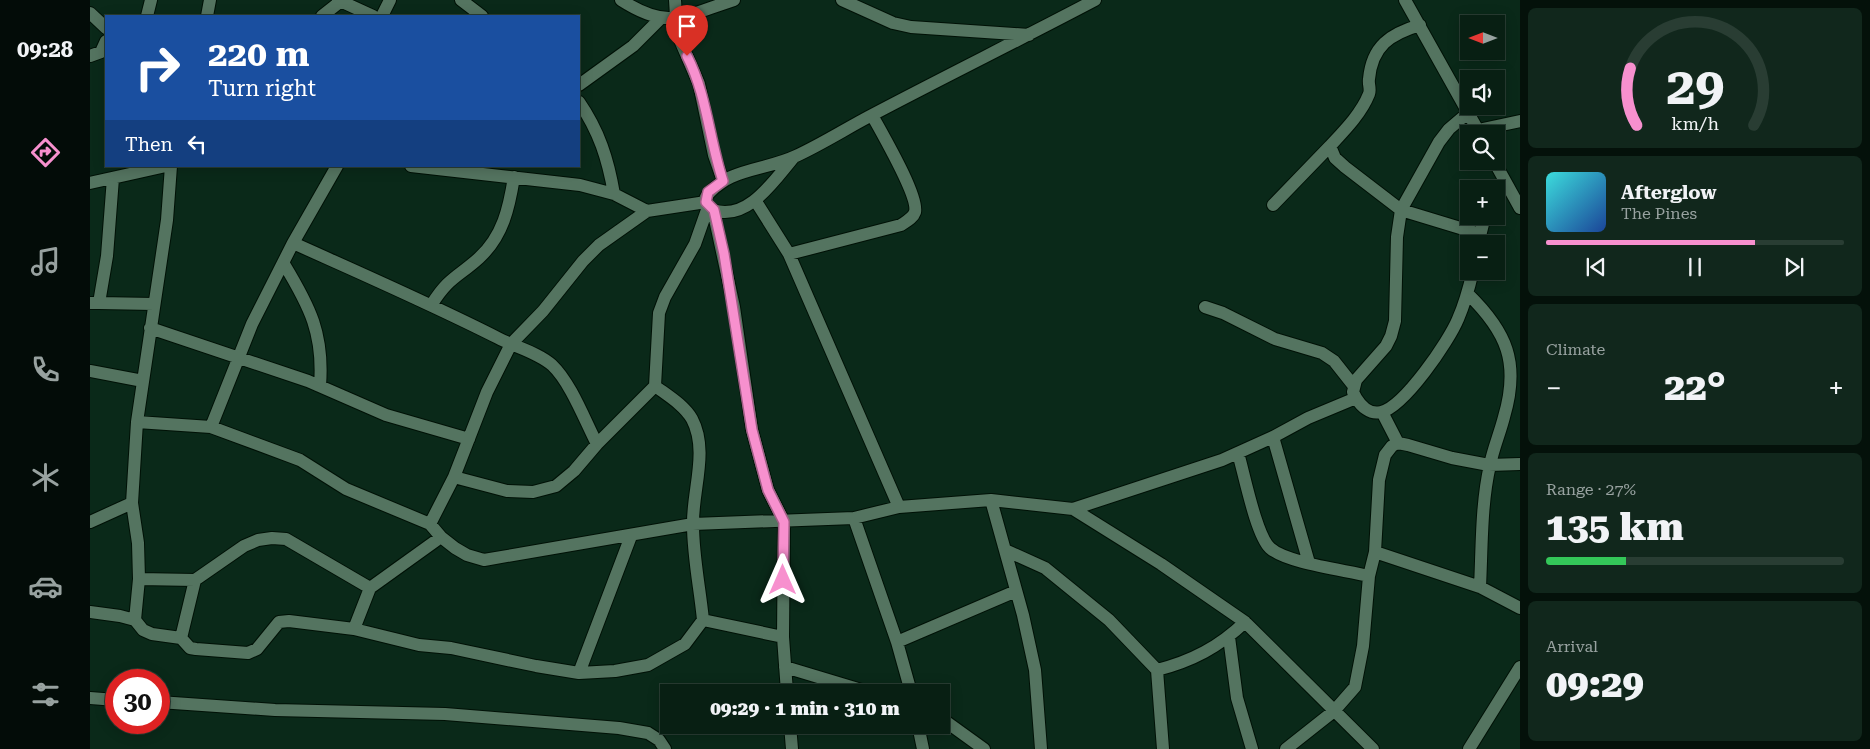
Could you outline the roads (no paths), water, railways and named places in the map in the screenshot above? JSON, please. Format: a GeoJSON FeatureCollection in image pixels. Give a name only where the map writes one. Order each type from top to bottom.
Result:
{"type":"FeatureCollection","features":[{"type":"Feature","properties":{"kind":"street"},"geometry":{"type":"LineString","coordinates":[[147,15],[151,0]]}},
{"type":"Feature","properties":{"kind":"street"},"geometry":{"type":"LineString","coordinates":[[207,15],[210,0]]}},
{"type":"Feature","properties":{"kind":"street"},"geometry":{"type":"LineString","coordinates":[[382,15],[390,0]]}},
{"type":"Feature","properties":{"kind":"street"},"geometry":{"type":"LineString","coordinates":[[460,0],[481,15]]}},
{"type":"Feature","properties":{"kind":"street"},"geometry":{"type":"LineString","coordinates":[[621,0],[647,15],[660,19],[675,19],[734,0]]}},
{"type":"Feature","properties":{"kind":"street"},"geometry":{"type":"LineString","coordinates":[[675,0],[677,33],[699,84],[714,155],[723,181]]}},
{"type":"Feature","properties":{"kind":"street"},"geometry":{"type":"LineString","coordinates":[[842,0],[893,23],[911,27],[1029,35]]}},
{"type":"Feature","properties":{"kind":"street"},"geometry":{"type":"LineString","coordinates":[[786,684],[783,637],[784,522],[768,490],[752,430],[734,307],[709,207],[708,192],[723,181],[794,157],[1029,35],[1077,4],[1095,0]]}},
{"type":"Feature","properties":{"kind":"street"},"geometry":{"type":"LineString","coordinates":[[1405,0],[1460,96]]}},
{"type":"Feature","properties":{"kind":"street"},"geometry":{"type":"LineString","coordinates":[[323,15],[340,1],[371,15]]}},
{"type":"Feature","properties":{"kind":"street"},"geometry":{"type":"LineString","coordinates":[[90,13],[105,27]]}},
{"type":"Feature","properties":{"kind":"street"},"geometry":{"type":"LineString","coordinates":[[580,85],[633,46],[660,19]]}},
{"type":"Feature","properties":{"kind":"street"},"geometry":{"type":"LineString","coordinates":[[1273,206],[1352,121],[1369,93],[1370,75],[1377,51],[1383,42],[1420,25]]}},
{"type":"Feature","properties":{"kind":"street"},"geometry":{"type":"LineString","coordinates":[[90,56],[101,52],[105,43]]}},
{"type":"Feature","properties":{"kind":"street"},"geometry":{"type":"LineString","coordinates":[[580,104],[601,139],[609,162],[614,194]]}},
{"type":"Feature","properties":{"kind":"street"},"geometry":{"type":"LineString","coordinates":[[789,254],[901,225],[912,218],[916,202],[913,193],[872,115]]}},
{"type":"Feature","properties":{"kind":"street"},"geometry":{"type":"LineString","coordinates":[[137,422],[210,427],[300,460],[346,489],[430,524],[441,537],[467,555],[484,560],[693,524],[854,518],[899,507],[991,500],[1073,509],[1222,460],[1274,437],[1354,392],[1386,346],[1395,321],[1397,237],[1401,210],[1439,142],[1449,129],[1465,115]]}},
{"type":"Feature","properties":{"kind":"street"},"geometry":{"type":"LineString","coordinates":[[1505,125],[1520,121]]}},
{"type":"Feature","properties":{"kind":"street"},"geometry":{"type":"LineString","coordinates":[[1330,146],[1336,158],[1345,167],[1401,210],[1468,235]]}},
{"type":"Feature","properties":{"kind":"street"},"geometry":{"type":"LineString","coordinates":[[425,167],[580,185],[614,194],[646,211],[709,207],[736,210],[756,200],[794,157]]}},
{"type":"Feature","properties":{"kind":"street"},"geometry":{"type":"LineString","coordinates":[[90,183],[162,167]]}},
{"type":"Feature","properties":{"kind":"street"},"geometry":{"type":"LineString","coordinates":[[135,620],[139,579],[138,543],[132,503],[137,422],[167,220],[171,167]]}},
{"type":"Feature","properties":{"kind":"street"},"geometry":{"type":"LineString","coordinates":[[210,427],[252,324],[293,243],[336,167]]}},
{"type":"Feature","properties":{"kind":"street"},"geometry":{"type":"LineString","coordinates":[[432,304],[448,282],[478,259],[500,232],[508,208],[514,177]]}},
{"type":"Feature","properties":{"kind":"street"},"geometry":{"type":"LineString","coordinates":[[113,178],[107,256],[94,303],[154,304]]}},
{"type":"Feature","properties":{"kind":"street"},"geometry":{"type":"LineString","coordinates":[[1505,193],[1520,208]]}},
{"type":"Feature","properties":{"kind":"street"},"geometry":{"type":"LineString","coordinates":[[756,200],[789,254],[899,507]]}},
{"type":"Feature","properties":{"kind":"street"},"geometry":{"type":"LineString","coordinates":[[454,477],[507,490],[532,492],[556,486],[574,471],[597,444],[655,386],[659,313],[665,296],[695,244],[709,207]]}},
{"type":"Feature","properties":{"kind":"street"},"geometry":{"type":"LineString","coordinates":[[430,524],[454,477],[487,392],[510,344],[543,311],[583,261],[599,245],[646,211]]}},
{"type":"Feature","properties":{"kind":"street"},"geometry":{"type":"LineString","coordinates":[[293,243],[432,304],[510,344],[541,357],[552,365],[562,377],[597,444]]}},
{"type":"Feature","properties":{"kind":"street"},"geometry":{"type":"LineString","coordinates":[[284,264],[309,306],[314,320],[321,351],[320,386]]}},
{"type":"Feature","properties":{"kind":"street"},"geometry":{"type":"LineString","coordinates":[[1205,307],[1223,313],[1275,338],[1322,353],[1334,362],[1362,407],[1374,412],[1382,412],[1398,402],[1429,366],[1457,321],[1468,294],[1471,280]]}},
{"type":"Feature","properties":{"kind":"street"},"geometry":{"type":"LineString","coordinates":[[1468,294],[1494,322],[1508,351],[1512,368],[1505,415],[1489,465],[1480,587]]}},
{"type":"Feature","properties":{"kind":"street"},"geometry":{"type":"LineString","coordinates":[[150,328],[320,386],[379,413],[469,439]]}},
{"type":"Feature","properties":{"kind":"street"},"geometry":{"type":"LineString","coordinates":[[90,371],[143,381]]}},
{"type":"Feature","properties":{"kind":"street"},"geometry":{"type":"LineString","coordinates":[[90,612],[135,620],[143,630],[152,634],[181,638],[190,648],[237,654],[257,649],[279,622],[354,629],[419,645],[451,648],[579,673],[615,671],[648,665],[685,644],[703,620],[693,524],[699,457],[697,432],[691,418],[679,405],[655,386]]}},
{"type":"Feature","properties":{"kind":"street"},"geometry":{"type":"LineString","coordinates":[[1382,412],[1398,443]]}},
{"type":"Feature","properties":{"kind":"street"},"geometry":{"type":"LineString","coordinates":[[1274,437],[1309,563]]}},
{"type":"Feature","properties":{"kind":"street"},"geometry":{"type":"LineString","coordinates":[[1286,749],[1334,711],[1355,687],[1365,630],[1369,576],[1375,552],[1379,480],[1385,455],[1392,446],[1398,443],[1452,458],[1489,465],[1520,464]]}},
{"type":"Feature","properties":{"kind":"street"},"geometry":{"type":"LineString","coordinates":[[1238,453],[1261,532],[1268,547],[1284,556],[1369,576]]}},
{"type":"Feature","properties":{"kind":"street"},"geometry":{"type":"LineString","coordinates":[[991,500],[1036,670],[1043,748]]}},
{"type":"Feature","properties":{"kind":"street"},"geometry":{"type":"LineString","coordinates":[[90,522],[132,503]]}},
{"type":"Feature","properties":{"kind":"street"},"geometry":{"type":"LineString","coordinates":[[1073,509],[1161,564],[1245,622],[1373,749]]}},
{"type":"Feature","properties":{"kind":"street"},"geometry":{"type":"LineString","coordinates":[[854,518],[897,642],[909,684]]}},
{"type":"Feature","properties":{"kind":"street"},"geometry":{"type":"LineString","coordinates":[[579,673],[631,536]]}},
{"type":"Feature","properties":{"kind":"street"},"geometry":{"type":"LineString","coordinates":[[354,629],[370,588],[441,537]]}},
{"type":"Feature","properties":{"kind":"street"},"geometry":{"type":"LineString","coordinates":[[139,579],[195,580],[244,546],[258,540],[272,538],[286,539],[370,588]]}},
{"type":"Feature","properties":{"kind":"street"},"geometry":{"type":"LineString","coordinates":[[1005,550],[1045,568],[1109,620],[1157,670],[1163,749]]}},
{"type":"Feature","properties":{"kind":"street"},"geometry":{"type":"LineString","coordinates":[[1375,552],[1480,587],[1520,608]]}},
{"type":"Feature","properties":{"kind":"street"},"geometry":{"type":"LineString","coordinates":[[181,638],[195,580]]}},
{"type":"Feature","properties":{"kind":"street"},"geometry":{"type":"LineString","coordinates":[[897,642],[1016,591]]}},
{"type":"Feature","properties":{"kind":"street"},"geometry":{"type":"LineString","coordinates":[[703,620],[783,637]]}},
{"type":"Feature","properties":{"kind":"street"},"geometry":{"type":"LineString","coordinates":[[1157,670],[1194,659],[1229,637],[1245,622]]}},
{"type":"Feature","properties":{"kind":"street"},"geometry":{"type":"LineString","coordinates":[[1229,637],[1237,698],[1252,749]]}},
{"type":"Feature","properties":{"kind":"street"},"geometry":{"type":"LineString","coordinates":[[785,667],[841,684]]}},
{"type":"Feature","properties":{"kind":"street"},"geometry":{"type":"LineString","coordinates":[[1469,749],[1520,667]]}},
{"type":"Feature","properties":{"kind":"street"},"geometry":{"type":"LineString","coordinates":[[90,698],[105,699]]}},
{"type":"Feature","properties":{"kind":"street"},"geometry":{"type":"LineString","coordinates":[[170,703],[275,710],[445,714],[619,728],[648,733],[658,740],[665,749]]}},
{"type":"Feature","properties":{"kind":"street"},"geometry":{"type":"LineString","coordinates":[[950,724],[984,749]]}},
{"type":"Feature","properties":{"kind":"street"},"geometry":{"type":"LineString","coordinates":[[791,734],[792,749]]}},
{"type":"Feature","properties":{"kind":"street"},"geometry":{"type":"LineString","coordinates":[[920,734],[923,749]]}}]}
